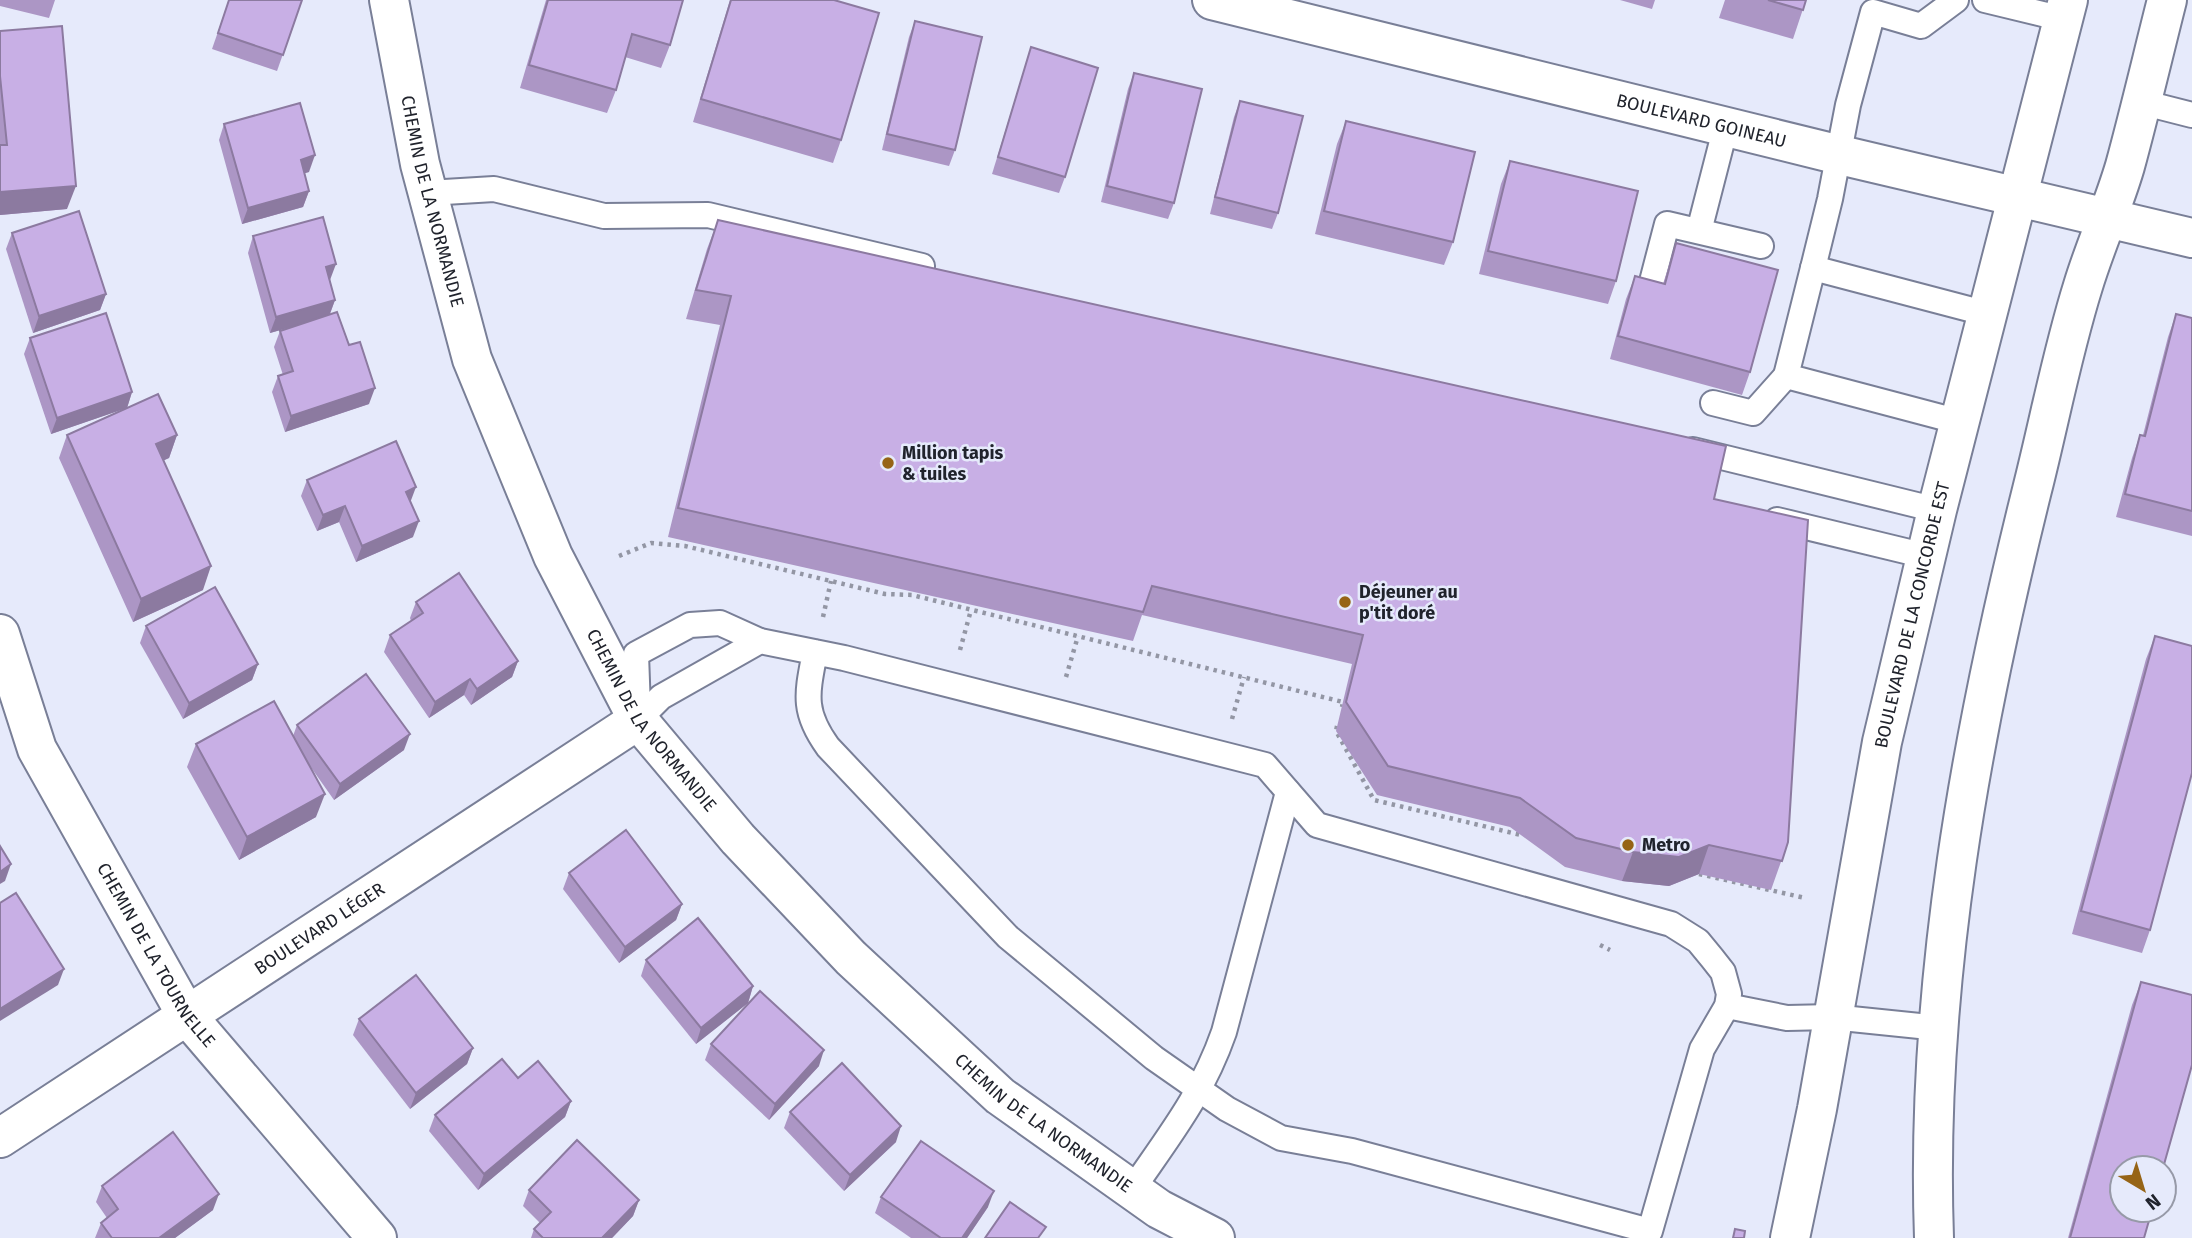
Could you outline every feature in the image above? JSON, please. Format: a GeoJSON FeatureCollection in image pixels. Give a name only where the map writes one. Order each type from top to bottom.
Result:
{"type":"FeatureCollection","features":[{"type":"Feature","properties":{"kind":"street","name":"CHEMIN DE LA NORMANDIE"},"geometry":{"type":"LineString","coordinates":[[388,0],[428,193],[472,359],[553,556],[638,720],[738,839],[851,958],[1000,1096],[1159,1209],[1215,1238]]}},
{"type":"Feature","properties":{"kind":"street","name":"BOULEVARD GOINEAU"},"geometry":{"type":"LineString","coordinates":[[1212,0],[1840,155],[2192,238]]}},
{"type":"Feature","properties":{"kind":"street"},"geometry":{"type":"LineString","coordinates":[[1934,1238],[1932,1141],[1939,1028],[1955,869],[1989,676],[2083,285],[2108,218],[2167,0]]}},
{"type":"Feature","properties":{"kind":"street","name":"BOULEVARD DE LA CONCORDE EST"},"geometry":{"type":"LineString","coordinates":[[1790,1238],[1817,1109],[1882,742],[1937,510],[2065,9]]}},
{"type":"Feature","properties":{"kind":"street","name":"CHEMIN DE LA TOURNELLE"},"geometry":{"type":"LineString","coordinates":[[0,634],[37,749],[187,1016],[377,1238]]}},
{"type":"Feature","properties":{"kind":"street","name":"BOULEVARD LÉGER"},"geometry":{"type":"LineString","coordinates":[[0,1138],[638,720]]}},
{"type":"Feature","properties":{"kind":"lane"},"geometry":{"type":"LineString","coordinates":[[1713,403],[1753,413],[1786,376],[1840,155],[1848,105],[1873,12],[1921,26],[1956,0]]}},
{"type":"Feature","properties":{"kind":"lane"},"geometry":{"type":"LineString","coordinates":[[1984,0],[2065,9]]}},
{"type":"Feature","properties":{"kind":"lane"},"geometry":{"type":"LineString","coordinates":[[2141,103],[2192,115]]}},
{"type":"Feature","properties":{"kind":"lane"},"geometry":{"type":"LineString","coordinates":[[1699,231],[1726,126]]}},
{"type":"Feature","properties":{"kind":"lane"},"geometry":{"type":"LineString","coordinates":[[428,193],[494,189],[604,216],[708,215],[939,270]]}},
{"type":"Feature","properties":{"kind":"lane"},"geometry":{"type":"LineString","coordinates":[[1648,293],[1667,224],[1762,246]]}},
{"type":"Feature","properties":{"kind":"lane"},"geometry":{"type":"LineString","coordinates":[[1813,268],[1988,314]]}},
{"type":"Feature","properties":{"kind":"lane"},"geometry":{"type":"LineString","coordinates":[[1786,376],[1960,422]]}},
{"type":"Feature","properties":{"kind":"lane"},"geometry":{"type":"LineString","coordinates":[[1674,446],[1937,510]]}},
{"type":"Feature","properties":{"kind":"lane"},"geometry":{"type":"LineString","coordinates":[[1748,513],[1926,556]]}},
{"type":"Feature","properties":{"kind":"lane"},"geometry":{"type":"LineString","coordinates":[[638,720],[636,654],[691,625],[720,623],[760,641],[815,652],[1265,765],[1317,825],[1671,924],[1698,942],[1723,972],[1728,984],[1727,1006],[1702,1049],[1650,1231],[1352,1151],[1281,1138],[1200,1092],[1154,1058],[1008,937],[828,747],[815,728],[807,702],[815,652]]}},
{"type":"Feature","properties":{"kind":"lane"},"geometry":{"type":"LineString","coordinates":[[638,720],[661,697],[760,641]]}},
{"type":"Feature","properties":{"kind":"lane"},"geometry":{"type":"LineString","coordinates":[[1132,1190],[1200,1092],[1224,1032],[1288,792]]}},
{"type":"Feature","properties":{"kind":"lane"},"geometry":{"type":"LineString","coordinates":[[1727,1006],[1787,1018],[1832,1017],[1939,1028]]}},
{"type":"Feature","properties":{"kind":"path"},"geometry":{"type":"LineString","coordinates":[[619,556],[651,543],[685,546],[885,594],[912,595],[1343,702],[1341,712]]}},
{"type":"Feature","properties":{"kind":"path"},"geometry":{"type":"LineString","coordinates":[[1222,754],[1244,677]]}},
{"type":"Feature","properties":{"kind":"path"},"geometry":{"type":"LineString","coordinates":[[1338,722],[1336,731],[1374,800],[1521,835]]}},
{"type":"Feature","properties":{"kind":"path"},"geometry":{"type":"LineString","coordinates":[[1699,874],[1805,898]]}},
{"type":"Feature","properties":{"kind":"path"},"geometry":{"type":"LineString","coordinates":[[1600,945],[1610,950]]}},
{"type":"Feature","properties":{"kind":"building"},"geometry":{"type":"Polygon","coordinates":[[[229,0],[302,0],[283,55],[218,33],[229,0]]]}},
{"type":"Feature","properties":{"kind":"building"},"geometry":{"type":"Polygon","coordinates":[[[548,0],[683,0],[670,45],[632,34],[616,90],[529,65],[548,0]]]}},
{"type":"Feature","properties":{"kind":"building"},"geometry":{"type":"Polygon","coordinates":[[[731,0],[834,0],[879,13],[841,140],[701,99],[731,0]]]}},
{"type":"Feature","properties":{"kind":"building"},"geometry":{"type":"Polygon","coordinates":[[[1768,0],[1806,0],[1803,10],[1768,0]]]}},
{"type":"Feature","properties":{"kind":"building"},"geometry":{"type":"Polygon","coordinates":[[[915,21],[982,37],[955,150],[887,134],[915,21]]]}},
{"type":"Feature","properties":{"kind":"building"},"geometry":{"type":"Polygon","coordinates":[[[62,26],[76,186],[0,192],[0,145],[7,145],[0,76],[0,31],[62,26]]]}},
{"type":"Feature","properties":{"kind":"building"},"geometry":{"type":"Polygon","coordinates":[[[1031,47],[1098,68],[1065,177],[998,157],[1031,47]]]}},
{"type":"Feature","properties":{"kind":"building"},"geometry":{"type":"Polygon","coordinates":[[[1134,73],[1202,89],[1174,203],[1107,186],[1134,73]]]}},
{"type":"Feature","properties":{"kind":"building"},"geometry":{"type":"Polygon","coordinates":[[[1240,101],[1303,116],[1278,213],[1215,197],[1240,101]]]}},
{"type":"Feature","properties":{"kind":"building"},"geometry":{"type":"Polygon","coordinates":[[[300,103],[315,155],[301,160],[309,191],[248,208],[224,124],[300,103]]]}},
{"type":"Feature","properties":{"kind":"building"},"geometry":{"type":"Polygon","coordinates":[[[1346,121],[1475,152],[1453,242],[1324,211],[1346,121]]]}},
{"type":"Feature","properties":{"kind":"building"},"geometry":{"type":"Polygon","coordinates":[[[1510,161],[1638,191],[1616,281],[1488,251],[1510,161]]]}},
{"type":"Feature","properties":{"kind":"building"},"geometry":{"type":"Polygon","coordinates":[[[79,211],[106,294],[39,316],[12,233],[79,211]]]}},
{"type":"Feature","properties":{"kind":"building"},"geometry":{"type":"Polygon","coordinates":[[[323,217],[336,264],[326,267],[335,300],[276,317],[253,236],[323,217]]]}},
{"type":"Feature","properties":{"kind":"building"},"geometry":{"type":"Polygon","coordinates":[[[718,220],[1726,446],[1714,499],[1808,520],[1788,842],[1782,861],[1709,845],[1679,857],[1633,852],[1576,838],[1520,798],[1388,766],[1346,702],[1363,635],[1152,586],[1143,612],[678,508],[731,296],[696,290],[718,220]]]}},
{"type":"Feature","properties":{"kind":"building"},"geometry":{"type":"Polygon","coordinates":[[[1676,243],[1778,270],[1750,372],[1618,336],[1635,276],[1665,284],[1676,243]]]}},
{"type":"Feature","properties":{"kind":"building"},"geometry":{"type":"Polygon","coordinates":[[[337,312],[349,345],[360,342],[375,388],[291,416],[278,376],[293,371],[280,331],[337,312]]]}},
{"type":"Feature","properties":{"kind":"building"},"geometry":{"type":"Polygon","coordinates":[[[106,313],[132,392],[57,418],[30,338],[106,313]]]}},
{"type":"Feature","properties":{"kind":"building"},"geometry":{"type":"Polygon","coordinates":[[[2176,314],[2192,318],[2192,511],[2125,494],[2140,435],[2145,436],[2176,314]]]}},
{"type":"Feature","properties":{"kind":"building"},"geometry":{"type":"Polygon","coordinates":[[[158,394],[177,435],[156,444],[211,566],[141,599],[67,435],[158,394]]]}},
{"type":"Feature","properties":{"kind":"building"},"geometry":{"type":"Polygon","coordinates":[[[396,441],[416,487],[406,492],[419,521],[362,546],[345,506],[323,515],[307,480],[396,441]]]}},
{"type":"Feature","properties":{"kind":"building"},"geometry":{"type":"Polygon","coordinates":[[[459,573],[518,661],[477,689],[470,679],[435,702],[390,635],[423,613],[416,602],[459,573]]]}},
{"type":"Feature","properties":{"kind":"building"},"geometry":{"type":"Polygon","coordinates":[[[215,587],[258,664],[189,703],[146,626],[215,587]]]}},
{"type":"Feature","properties":{"kind":"building"},"geometry":{"type":"Polygon","coordinates":[[[2155,636],[2192,646],[2192,773],[2150,930],[2081,911],[2155,636]]]}},
{"type":"Feature","properties":{"kind":"building"},"geometry":{"type":"Polygon","coordinates":[[[366,674],[410,734],[340,784],[297,725],[366,674]]]}},
{"type":"Feature","properties":{"kind":"building"},"geometry":{"type":"Polygon","coordinates":[[[274,701],[325,794],[247,837],[196,744],[274,701]]]}},
{"type":"Feature","properties":{"kind":"building"},"geometry":{"type":"Polygon","coordinates":[[[626,830],[682,904],[625,947],[569,873],[626,830]]]}},
{"type":"Feature","properties":{"kind":"building"},"geometry":{"type":"Polygon","coordinates":[[[0,846],[11,864],[0,872],[0,846]]]}},
{"type":"Feature","properties":{"kind":"building"},"geometry":{"type":"Polygon","coordinates":[[[16,893],[64,969],[0,1009],[0,903],[16,893]]]}},
{"type":"Feature","properties":{"kind":"building"},"geometry":{"type":"Polygon","coordinates":[[[698,918],[753,986],[701,1028],[646,960],[698,918]]]}},
{"type":"Feature","properties":{"kind":"building"},"geometry":{"type":"Polygon","coordinates":[[[416,975],[473,1048],[416,1093],[359,1019],[416,975]]]}},
{"type":"Feature","properties":{"kind":"building"},"geometry":{"type":"Polygon","coordinates":[[[2141,982],[2192,995],[2192,1065],[2167,1154],[2108,1154],[2108,1224],[2148,1224],[2144,1238],[2070,1238],[2141,982]]]}},
{"type":"Feature","properties":{"kind":"building"},"geometry":{"type":"Polygon","coordinates":[[[760,991],[824,1050],[775,1104],[711,1044],[760,991]]]}},
{"type":"Feature","properties":{"kind":"building"},"geometry":{"type":"Polygon","coordinates":[[[502,1059],[518,1078],[538,1061],[571,1101],[484,1174],[435,1115],[502,1059]]]}},
{"type":"Feature","properties":{"kind":"building"},"geometry":{"type":"Polygon","coordinates":[[[842,1063],[901,1126],[850,1175],[790,1112],[842,1063]]]}},
{"type":"Feature","properties":{"kind":"building"},"geometry":{"type":"Polygon","coordinates":[[[173,1132],[219,1194],[159,1238],[112,1238],[101,1223],[118,1209],[102,1186],[173,1132]]]}},
{"type":"Feature","properties":{"kind":"building"},"geometry":{"type":"Polygon","coordinates":[[[577,1140],[639,1200],[602,1238],[543,1238],[534,1229],[551,1212],[529,1190],[577,1140]]]}},
{"type":"Feature","properties":{"kind":"building"},"geometry":{"type":"Polygon","coordinates":[[[921,1141],[994,1191],[962,1238],[941,1238],[881,1197],[921,1141]]]}},
{"type":"Feature","properties":{"kind":"building"},"geometry":{"type":"Polygon","coordinates":[[[1010,1202],[1046,1227],[1038,1238],[985,1238],[1010,1202]]]}},
{"type":"Feature","properties":{"kind":"building"},"geometry":{"type":"Polygon","coordinates":[[[1735,1229],[1745,1231],[1744,1238],[1733,1238],[1735,1229]]]}},
{"type":"Feature","properties":{"kind":"place","name":"Million tapis & tuiles"},"geometry":{"type":"Point","coordinates":[888,463]}},
{"type":"Feature","properties":{"kind":"place","name":"Déjeuner au p'tit doré"},"geometry":{"type":"Point","coordinates":[1345,602]}},
{"type":"Feature","properties":{"kind":"place","name":"Metro"},"geometry":{"type":"Point","coordinates":[1628,845]}}]}
